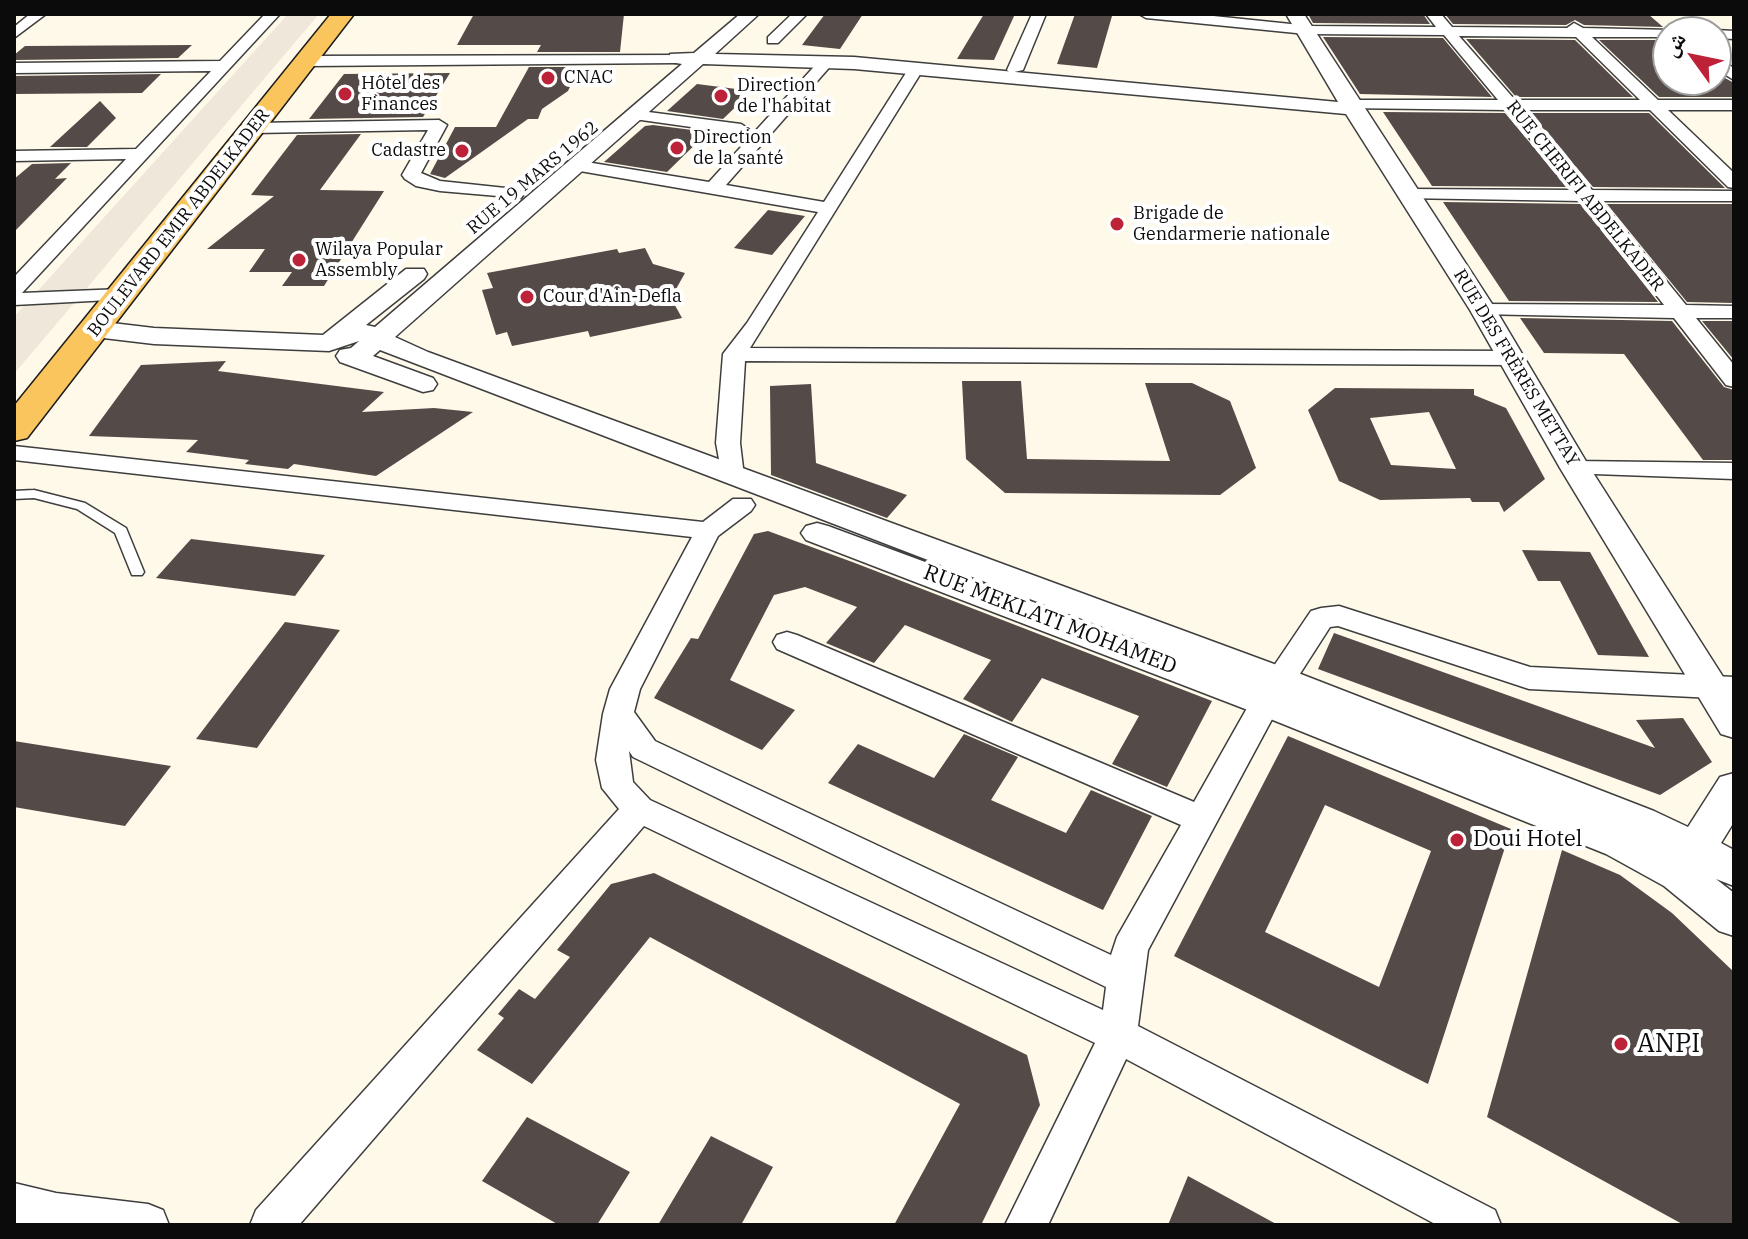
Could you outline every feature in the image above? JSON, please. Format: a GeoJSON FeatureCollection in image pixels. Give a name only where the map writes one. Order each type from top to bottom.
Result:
{"type":"FeatureCollection","features":[{"type":"Feature","properties":{"kind":"main road","name":"BOULEVARD EMIR ABDELKADER"},"geometry":{"type":"LineString","coordinates":[[14,430],[343,14]]}},
{"type":"Feature","properties":{"kind":"street"},"geometry":{"type":"LineString","coordinates":[[14,19],[21,14]]}},
{"type":"Feature","properties":{"kind":"street"},"geometry":{"type":"LineString","coordinates":[[14,34],[39,14]]}},
{"type":"Feature","properties":{"kind":"street"},"geometry":{"type":"LineString","coordinates":[[14,289],[273,14]]}},
{"type":"Feature","properties":{"kind":"street","name":"RUE 19 MARS 1962"},"geometry":{"type":"LineString","coordinates":[[346,344],[633,115],[692,58],[729,14]]}},
{"type":"Feature","properties":{"kind":"street"},"geometry":{"type":"LineString","coordinates":[[692,58],[721,40],[750,14]]}},
{"type":"Feature","properties":{"kind":"street"},"geometry":{"type":"LineString","coordinates":[[773,40],[800,14]]}},
{"type":"Feature","properties":{"kind":"street"},"geometry":{"type":"LineString","coordinates":[[1015,70],[1039,14]]}},
{"type":"Feature","properties":{"kind":"street"},"geometry":{"type":"LineString","coordinates":[[1146,14],[1449,31],[1652,33]]}},
{"type":"Feature","properties":{"kind":"street","name":"RUE CHERIFI ABDELKADER"},"geometry":{"type":"LineString","coordinates":[[1433,14],[1588,196],[1734,380]]}},
{"type":"Feature","properties":{"kind":"street"},"geometry":{"type":"LineString","coordinates":[[1559,14],[1658,106],[1734,183]]}},
{"type":"Feature","properties":{"kind":"street","name":"RUE DES FRÈRES METTAY"},"geometry":{"type":"LineString","coordinates":[[1302,24],[1349,105],[1483,310],[1575,468],[1722,688],[1734,724]]}},
{"type":"Feature","properties":{"kind":"street"},"geometry":{"type":"LineString","coordinates":[[721,40],[798,55]]}},
{"type":"Feature","properties":{"kind":"street"},"geometry":{"type":"LineString","coordinates":[[307,61],[857,56],[1349,105]]}},
{"type":"Feature","properties":{"kind":"street"},"geometry":{"type":"LineString","coordinates":[[692,58],[916,68],[1349,105],[1734,105]]}},
{"type":"Feature","properties":{"kind":"street","name":"RUE 19 MARS 1962"},"geometry":{"type":"LineString","coordinates":[[455,242],[692,58]]}},
{"type":"Feature","properties":{"kind":"street"},"geometry":{"type":"LineString","coordinates":[[714,188],[826,62]]}},
{"type":"Feature","properties":{"kind":"street"},"geometry":{"type":"LineString","coordinates":[[14,68],[224,66]]}},
{"type":"Feature","properties":{"kind":"street"},"geometry":{"type":"LineString","coordinates":[[916,68],[756,326],[734,354],[728,443],[737,490],[708,531],[625,689],[612,760],[618,788],[639,809],[1118,1035],[1480,1225]]}},
{"type":"Feature","properties":{"kind":"street"},"geometry":{"type":"LineString","coordinates":[[633,115],[741,129]]}},
{"type":"Feature","properties":{"kind":"street"},"geometry":{"type":"LineString","coordinates":[[254,128],[439,125],[411,175],[422,182],[440,186],[515,194]]}},
{"type":"Feature","properties":{"kind":"street"},"geometry":{"type":"LineString","coordinates":[[14,156],[137,161]]}},
{"type":"Feature","properties":{"kind":"street"},"geometry":{"type":"LineString","coordinates":[[14,170],[137,161]]}},
{"type":"Feature","properties":{"kind":"street"},"geometry":{"type":"LineString","coordinates":[[574,165],[829,208]]}},
{"type":"Feature","properties":{"kind":"street"},"geometry":{"type":"LineString","coordinates":[[1408,194],[1734,196]]}},
{"type":"Feature","properties":{"kind":"street"},"geometry":{"type":"LineString","coordinates":[[346,344],[431,261]]}},
{"type":"Feature","properties":{"kind":"street"},"geometry":{"type":"LineString","coordinates":[[14,299],[122,295]]}},
{"type":"Feature","properties":{"kind":"street"},"geometry":{"type":"LineString","coordinates":[[1483,310],[1734,312]]}},
{"type":"Feature","properties":{"kind":"street","name":"RUE MEKLATI MOHAMED"},"geometry":{"type":"LineString","coordinates":[[95,329],[154,336],[346,344],[1697,848],[1734,869]]}},
{"type":"Feature","properties":{"kind":"street"},"geometry":{"type":"LineString","coordinates":[[734,354],[1512,358]]}},
{"type":"Feature","properties":{"kind":"street"},"geometry":{"type":"LineString","coordinates":[[14,453],[708,531]]}},
{"type":"Feature","properties":{"kind":"street"},"geometry":{"type":"LineString","coordinates":[[1575,468],[1734,471]]}},
{"type":"Feature","properties":{"kind":"street"},"geometry":{"type":"LineString","coordinates":[[1026,1225],[1118,1035],[1130,948],[1273,691],[1321,618],[1339,616],[1529,678],[1722,688]]}},
{"type":"Feature","properties":{"kind":"street"},"geometry":{"type":"LineString","coordinates":[[787,642],[1200,819]]}},
{"type":"Feature","properties":{"kind":"street","name":"RUE MEKLATI MOHAMED"},"geometry":{"type":"LineString","coordinates":[[1273,691],[1620,842],[1679,874],[1734,918]]}},
{"type":"Feature","properties":{"kind":"street"},"geometry":{"type":"LineString","coordinates":[[618,714],[644,749],[668,762],[1128,980]]}},
{"type":"Feature","properties":{"kind":"street"},"geometry":{"type":"LineString","coordinates":[[1697,848],[1734,788]]}},
{"type":"Feature","properties":{"kind":"street"},"geometry":{"type":"LineString","coordinates":[[271,1225],[639,809]]}},
{"type":"Feature","properties":{"kind":"street"},"geometry":{"type":"LineString","coordinates":[[14,1204],[56,1214],[148,1225]]}},
{"type":"Feature","properties":{"kind":"lane"},"geometry":{"type":"LineString","coordinates":[[14,495],[34,494],[81,506],[121,531],[137,572]]}},
{"type":"Feature","properties":{"kind":"shaded area"},"geometry":{"type":"Polygon","coordinates":[[[288,14],[319,14],[14,374],[14,317],[288,14]]]}},
{"type":"Feature","properties":{"kind":"building"},"geometry":{"type":"Polygon","coordinates":[[[474,14],[624,14],[620,52],[537,52],[541,45],[457,45],[474,14]]]}},
{"type":"Feature","properties":{"kind":"building"},"geometry":{"type":"Polygon","coordinates":[[[825,14],[863,14],[840,49],[802,45],[825,14]]]}},
{"type":"Feature","properties":{"kind":"building"},"geometry":{"type":"Polygon","coordinates":[[[984,14],[1015,14],[994,60],[957,59],[984,14]]]}},
{"type":"Feature","properties":{"kind":"building"},"geometry":{"type":"Polygon","coordinates":[[[1075,14],[1112,16],[1097,68],[1057,64],[1075,14]]]}},
{"type":"Feature","properties":{"kind":"building"},"geometry":{"type":"Polygon","coordinates":[[[1308,14],[1423,14],[1430,24],[1313,23],[1308,14]]]}},
{"type":"Feature","properties":{"kind":"building"},"geometry":{"type":"Polygon","coordinates":[[[1445,14],[1648,14],[1652,17],[1652,27],[1584,25],[1575,20],[1566,25],[1453,24],[1445,14]]]}},
{"type":"Feature","properties":{"kind":"building"},"geometry":{"type":"Polygon","coordinates":[[[1323,37],[1443,38],[1492,97],[1360,94],[1323,37]]]}},
{"type":"Feature","properties":{"kind":"building"},"geometry":{"type":"Polygon","coordinates":[[[1466,39],[1575,40],[1633,97],[1516,97],[1466,39]]]}},
{"type":"Feature","properties":{"kind":"building"},"geometry":{"type":"Polygon","coordinates":[[[1599,40],[1652,40],[1652,90],[1599,40]]]}},
{"type":"Feature","properties":{"kind":"building"},"geometry":{"type":"Polygon","coordinates":[[[192,45],[178,58],[14,60],[14,55],[25,46],[192,45]]]}},
{"type":"Feature","properties":{"kind":"building"},"geometry":{"type":"Polygon","coordinates":[[[529,67],[579,67],[568,91],[542,109],[538,119],[528,119],[445,178],[430,174],[455,127],[496,127],[529,67]]]}},
{"type":"Feature","properties":{"kind":"building","name":"Hôtel des Finances"},"geometry":{"type":"Polygon","coordinates":[[[450,73],[423,117],[309,119],[344,74],[450,73]]]}},
{"type":"Feature","properties":{"kind":"building"},"geometry":{"type":"Polygon","coordinates":[[[161,74],[142,93],[14,94],[14,76],[161,74]]]}},
{"type":"Feature","properties":{"kind":"building"},"geometry":{"type":"Polygon","coordinates":[[[1734,83],[1734,97],[1659,97],[1732,96],[1734,83]]]}},
{"type":"Feature","properties":{"kind":"building","name":"Direction de l'habitat"},"geometry":{"type":"Polygon","coordinates":[[[697,84],[752,91],[723,119],[667,111],[697,84]]]}},
{"type":"Feature","properties":{"kind":"building"},"geometry":{"type":"Polygon","coordinates":[[[100,101],[116,118],[87,147],[50,147],[100,101]]]}},
{"type":"Feature","properties":{"kind":"building"},"geometry":{"type":"Polygon","coordinates":[[[1383,112],[1505,113],[1567,187],[1432,186],[1383,112]]]}},
{"type":"Feature","properties":{"kind":"building"},"geometry":{"type":"Polygon","coordinates":[[[1530,113],[1649,113],[1725,188],[1593,187],[1530,113]]]}},
{"type":"Feature","properties":{"kind":"building","name":"Direction de la santé"},"geometry":{"type":"Polygon","coordinates":[[[645,126],[708,132],[667,172],[604,162],[645,126]]]}},
{"type":"Feature","properties":{"kind":"building"},"geometry":{"type":"Polygon","coordinates":[[[361,134],[320,190],[384,191],[324,286],[282,286],[292,272],[249,272],[265,249],[207,249],[274,196],[251,195],[297,135],[361,134]]]}},
{"type":"Feature","properties":{"kind":"building"},"geometry":{"type":"Polygon","coordinates":[[[71,163],[55,179],[67,178],[14,232],[14,179],[32,164],[71,163]]]}},
{"type":"Feature","properties":{"kind":"building"},"geometry":{"type":"Polygon","coordinates":[[[1443,202],[1581,204],[1658,302],[1509,301],[1443,202]]]}},
{"type":"Feature","properties":{"kind":"building"},"geometry":{"type":"Polygon","coordinates":[[[1607,204],[1734,204],[1734,303],[1687,302],[1607,204]]]}},
{"type":"Feature","properties":{"kind":"building"},"geometry":{"type":"Polygon","coordinates":[[[768,210],[805,216],[772,255],[734,248],[768,210]]]}},
{"type":"Feature","properties":{"kind":"building","name":"Cour d'Ain-Defla"},"geometry":{"type":"Polygon","coordinates":[[[645,248],[653,264],[685,273],[671,298],[682,318],[590,337],[588,331],[512,346],[507,332],[496,335],[482,290],[493,288],[487,273],[617,249],[619,253],[645,248]]]}},
{"type":"Feature","properties":{"kind":"building"},"geometry":{"type":"Polygon","coordinates":[[[1520,318],[1672,321],[1724,387],[1734,390],[1734,460],[1703,460],[1624,354],[1544,353],[1520,318]]]}},
{"type":"Feature","properties":{"kind":"building"},"geometry":{"type":"Polygon","coordinates":[[[1702,321],[1734,321],[1734,360],[1702,321]]]}},
{"type":"Feature","properties":{"kind":"building"},"geometry":{"type":"Polygon","coordinates":[[[226,361],[218,371],[384,392],[362,412],[434,408],[473,412],[376,476],[294,464],[288,469],[245,464],[249,460],[186,452],[198,440],[89,436],[141,365],[226,361]]]}},
{"type":"Feature","properties":{"kind":"building"},"geometry":{"type":"Polygon","coordinates":[[[962,381],[1021,381],[1027,459],[1170,461],[1145,383],[1192,383],[1230,401],[1256,468],[1220,495],[1005,493],[966,459],[962,381]]]}},
{"type":"Feature","properties":{"kind":"building"},"geometry":{"type":"Polygon","coordinates":[[[811,384],[816,463],[907,495],[887,518],[771,475],[770,386],[811,384]]]}},
{"type":"Feature","properties":{"kind":"building"},"geometry":{"type":"Polygon","coordinates":[[[1335,388],[1474,389],[1474,395],[1506,408],[1545,479],[1504,512],[1499,502],[1472,502],[1470,498],[1380,500],[1339,481],[1308,410],[1335,388]],[[1429,412],[1370,418],[1391,465],[1456,469],[1429,412]]]}},
{"type":"Feature","properties":{"kind":"building"},"geometry":{"type":"Polygon","coordinates":[[[768,531],[1212,701],[1167,787],[1112,764],[1139,716],[1042,678],[1012,722],[963,699],[991,660],[905,625],[874,663],[826,643],[857,607],[805,587],[774,595],[730,680],[795,710],[762,750],[654,698],[691,638],[698,639],[754,534],[768,531]]]}},
{"type":"Feature","properties":{"kind":"building"},"geometry":{"type":"Polygon","coordinates":[[[191,539],[325,555],[295,596],[156,578],[191,539]]]}},
{"type":"Feature","properties":{"kind":"building"},"geometry":{"type":"Polygon","coordinates":[[[1522,550],[1590,552],[1649,657],[1598,655],[1560,581],[1538,581],[1522,550]]]}},
{"type":"Feature","properties":{"kind":"building"},"geometry":{"type":"Polygon","coordinates":[[[285,622],[340,630],[257,748],[196,739],[285,622]]]}},
{"type":"Feature","properties":{"kind":"building"},"geometry":{"type":"Polygon","coordinates":[[[1334,633],[1655,748],[1636,720],[1683,718],[1712,762],[1660,795],[1318,669],[1334,633]]]}},
{"type":"Feature","properties":{"kind":"building"},"geometry":{"type":"Polygon","coordinates":[[[964,734],[1018,757],[991,800],[1066,833],[1091,790],[1152,816],[1103,910],[828,783],[858,744],[934,778],[964,734]]]}},
{"type":"Feature","properties":{"kind":"building"},"geometry":{"type":"Polygon","coordinates":[[[1288,736],[1511,829],[1428,1084],[1174,956],[1288,736]],[[1325,805],[1265,932],[1379,987],[1431,851],[1325,805]]]}},
{"type":"Feature","properties":{"kind":"building"},"geometry":{"type":"Polygon","coordinates":[[[14,741],[171,766],[125,826],[14,807],[14,741]]]}},
{"type":"Feature","properties":{"kind":"building","name":"ANPI"},"geometry":{"type":"Polygon","coordinates":[[[1562,850],[1620,875],[1672,913],[1734,972],[1734,1225],[1684,1225],[1487,1117],[1562,850]]]}},
{"type":"Feature","properties":{"kind":"building"},"geometry":{"type":"Polygon","coordinates":[[[654,873],[1027,1055],[1040,1105],[981,1225],[894,1225],[960,1104],[650,937],[532,1084],[477,1050],[504,1018],[498,1014],[519,989],[535,999],[570,957],[557,950],[611,884],[654,873]]]}},
{"type":"Feature","properties":{"kind":"building"},"geometry":{"type":"Polygon","coordinates":[[[527,1117],[630,1172],[597,1225],[559,1225],[482,1181],[527,1117]]]}},
{"type":"Feature","properties":{"kind":"building"},"geometry":{"type":"Polygon","coordinates":[[[711,1136],[773,1167],[741,1225],[658,1225],[711,1136]]]}},
{"type":"Feature","properties":{"kind":"building"},"geometry":{"type":"Polygon","coordinates":[[[1188,1176],[1278,1225],[1168,1225],[1188,1176]]]}},
{"type":"Feature","properties":{"kind":"place","name":"CNAC"},"geometry":{"type":"Point","coordinates":[548,78]}},
{"type":"Feature","properties":{"kind":"place","name":"Hôtel des Finances"},"geometry":{"type":"Point","coordinates":[345,94]}},
{"type":"Feature","properties":{"kind":"place","name":"Direction de l'habitat"},"geometry":{"type":"Point","coordinates":[721,96]}},
{"type":"Feature","properties":{"kind":"place","name":"Direction de la santé"},"geometry":{"type":"Point","coordinates":[677,148]}},
{"type":"Feature","properties":{"kind":"place","name":"Cadastre"},"geometry":{"type":"Point","coordinates":[462,151]}},
{"type":"Feature","properties":{"kind":"place","name":"Brigade de Gendarmerie nationale"},"geometry":{"type":"Point","coordinates":[1117,224]}},
{"type":"Feature","properties":{"kind":"place","name":"Wilaya Popular Assembly"},"geometry":{"type":"Point","coordinates":[299,260]}},
{"type":"Feature","properties":{"kind":"place","name":"Cour d'Ain-Defla"},"geometry":{"type":"Point","coordinates":[527,297]}},
{"type":"Feature","properties":{"kind":"place","name":"Doui Hotel"},"geometry":{"type":"Point","coordinates":[1457,840]}},
{"type":"Feature","properties":{"kind":"place","name":"ANPI"},"geometry":{"type":"Point","coordinates":[1621,1044]}}]}
